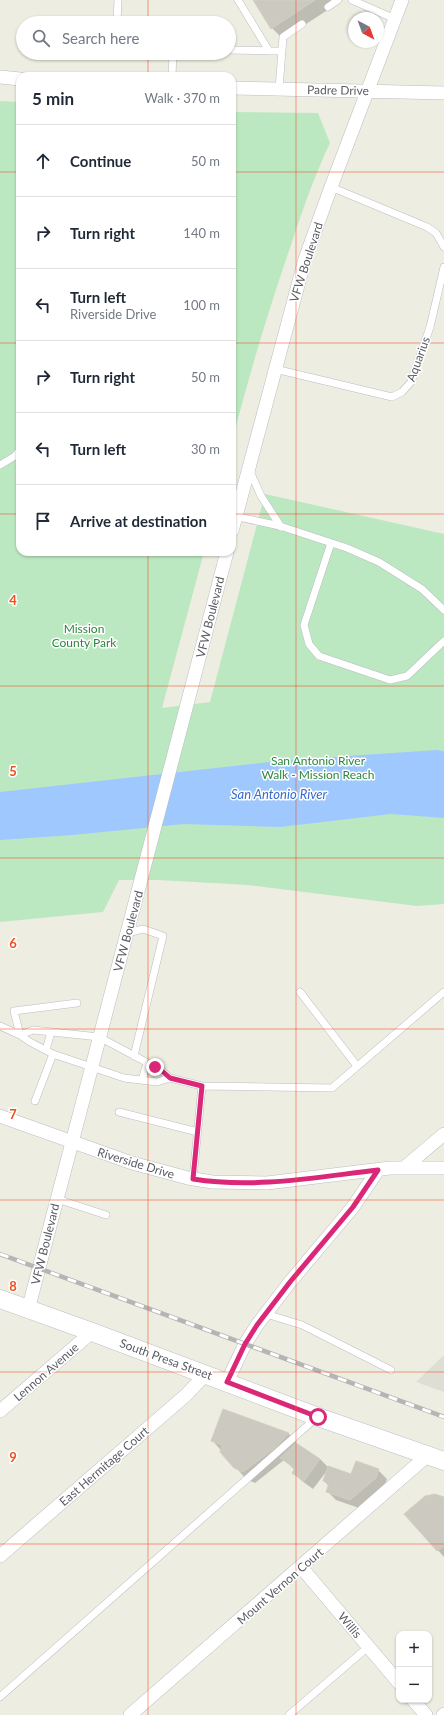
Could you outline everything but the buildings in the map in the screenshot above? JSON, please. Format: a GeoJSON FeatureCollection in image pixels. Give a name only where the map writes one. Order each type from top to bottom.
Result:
{"type":"FeatureCollection","features":[{"type":"Feature","properties":{"kind":"main road","name":"South Presa Street"},"geometry":{"type":"LineString","coordinates":[[0,1299],[206,1374],[318,1417],[436,1458]]}},
{"type":"Feature","properties":{"kind":"street","name":"VFW Boulevard"},"geometry":{"type":"LineString","coordinates":[[236,510],[249,468],[305,259],[402,0]]}},
{"type":"Feature","properties":{"kind":"street"},"geometry":{"type":"LineString","coordinates":[[0,78],[16,79]]}},
{"type":"Feature","properties":{"kind":"street","name":"Padre Drive"},"geometry":{"type":"LineString","coordinates":[[236,88],[368,90],[444,93]]}},
{"type":"Feature","properties":{"kind":"street","name":"VFW Boulevard"},"geometry":{"type":"LineString","coordinates":[[28,1310],[225,556]]}},
{"type":"Feature","properties":{"kind":"street","name":"Riverside Drive"},"geometry":{"type":"LineString","coordinates":[[0,1116],[132,1163],[193,1179],[212,1182],[267,1183],[405,1167],[444,1168]]}},
{"type":"Feature","properties":{"kind":"street"},"geometry":{"type":"LineString","coordinates":[[405,1167],[444,1134]]}},
{"type":"Feature","properties":{"kind":"street"},"geometry":{"type":"LineString","coordinates":[[227,1382],[245,1344],[266,1314],[290,1282],[353,1207],[378,1170]]}},
{"type":"Feature","properties":{"kind":"street","name":"Lennon Avenue"},"geometry":{"type":"LineString","coordinates":[[0,1411],[92,1332]]}},
{"type":"Feature","properties":{"kind":"street","name":"East Hermitage Court"},"geometry":{"type":"LineString","coordinates":[[0,1556],[186,1395],[206,1374]]}},
{"type":"Feature","properties":{"kind":"street","name":"Mount Vernon Court"},"geometry":{"type":"LineString","coordinates":[[130,1715],[301,1568],[436,1458]]}},
{"type":"Feature","properties":{"kind":"street","name":"Willis"},"geometry":{"type":"LineString","coordinates":[[301,1568],[396,1680]]}},
{"type":"Feature","properties":{"kind":"street"},"geometry":{"type":"LineString","coordinates":[[416,1703],[426,1715]]}},
{"type":"Feature","properties":{"kind":"lane"},"geometry":{"type":"LineString","coordinates":[[117,16],[118,0]]}},
{"type":"Feature","properties":{"kind":"lane"},"geometry":{"type":"LineString","coordinates":[[238,0],[269,51]]}},
{"type":"Feature","properties":{"kind":"lane"},"geometry":{"type":"LineString","coordinates":[[328,7],[338,0]]}},
{"type":"Feature","properties":{"kind":"lane"},"geometry":{"type":"LineString","coordinates":[[353,0],[395,19]]}},
{"type":"Feature","properties":{"kind":"lane"},"geometry":{"type":"LineString","coordinates":[[279,89],[283,36],[302,24]]}},
{"type":"Feature","properties":{"kind":"lane"},"geometry":{"type":"LineString","coordinates":[[236,50],[282,51]]}},
{"type":"Feature","properties":{"kind":"lane"},"geometry":{"type":"LineString","coordinates":[[172,60],[172,72]]}},
{"type":"Feature","properties":{"kind":"lane"},"geometry":{"type":"LineString","coordinates":[[331,187],[427,227],[436,233],[444,247]]}},
{"type":"Feature","properties":{"kind":"lane","name":"Aquarius"},"geometry":{"type":"LineString","coordinates":[[275,369],[392,397],[402,392],[412,382],[430,327],[444,267]]}},
{"type":"Feature","properties":{"kind":"lane"},"geometry":{"type":"LineString","coordinates":[[0,465],[16,455]]}},
{"type":"Feature","properties":{"kind":"lane"},"geometry":{"type":"LineString","coordinates":[[249,468],[261,496],[281,526]]}},
{"type":"Feature","properties":{"kind":"lane"},"geometry":{"type":"LineString","coordinates":[[236,516],[281,526],[347,548],[380,562],[422,590],[444,610]]}},
{"type":"Feature","properties":{"kind":"lane"},"geometry":{"type":"LineString","coordinates":[[331,543],[304,625],[309,644],[319,656],[390,680],[407,676],[444,641]]}},
{"type":"Feature","properties":{"kind":"lane"},"geometry":{"type":"LineString","coordinates":[[127,934],[143,929],[163,936],[134,1056]]}},
{"type":"Feature","properties":{"kind":"lane"},"geometry":{"type":"LineString","coordinates":[[300,992],[357,1066]]}},
{"type":"Feature","properties":{"kind":"lane"},"geometry":{"type":"LineString","coordinates":[[20,1035],[33,1030],[99,1037],[161,1070],[170,1078],[202,1086],[332,1088],[444,992]]}},
{"type":"Feature","properties":{"kind":"lane"},"geometry":{"type":"LineString","coordinates":[[20,1035],[14,1011],[77,1003]]}},
{"type":"Feature","properties":{"kind":"lane"},"geometry":{"type":"LineString","coordinates":[[0,1026],[20,1035],[53,1054],[124,1078],[157,1082],[170,1078]]}},
{"type":"Feature","properties":{"kind":"lane"},"geometry":{"type":"LineString","coordinates":[[46,1050],[51,1032]]}},
{"type":"Feature","properties":{"kind":"lane"},"geometry":{"type":"LineString","coordinates":[[35,1101],[53,1054]]}},
{"type":"Feature","properties":{"kind":"lane"},"geometry":{"type":"LineString","coordinates":[[142,1080],[147,1063]]}},
{"type":"Feature","properties":{"kind":"lane"},"geometry":{"type":"LineString","coordinates":[[193,1179],[202,1086]]}},
{"type":"Feature","properties":{"kind":"lane"},"geometry":{"type":"LineString","coordinates":[[119,1112],[198,1132]]}},
{"type":"Feature","properties":{"kind":"lane"},"geometry":{"type":"LineString","coordinates":[[57,1199],[106,1215]]}},
{"type":"Feature","properties":{"kind":"lane"},"geometry":{"type":"LineString","coordinates":[[266,1314],[302,1325],[391,1370]]}},
{"type":"Feature","properties":{"kind":"lane"},"geometry":{"type":"LineString","coordinates":[[0,1697],[318,1417]]}},
{"type":"Feature","properties":{"kind":"lane"},"geometry":{"type":"LineString","coordinates":[[289,1715],[368,1647]]}},
{"type":"Feature","properties":{"kind":"shaded area"},"geometry":{"type":"Polygon","coordinates":[[[444,1355],[444,1392],[416,1382],[444,1355]]]}},
{"type":"Feature","properties":{"kind":"green space","name":"San Antonio River Walk - Mission Reach"},"geometry":{"type":"Polygon","coordinates":[[[0,101],[16,102],[16,556],[203,556],[162,708],[210,702],[265,494],[444,534],[444,904],[417,906],[248,885],[158,880],[119,880],[103,912],[0,922],[0,101]]]}},
{"type":"Feature","properties":{"kind":"green space"},"geometry":{"type":"Polygon","coordinates":[[[236,112],[318,113],[330,143],[305,204],[275,292],[252,367],[236,427],[236,112]]]}},
{"type":"Feature","properties":{"kind":"water","name":"San Antonio River"},"geometry":{"type":"Polygon","coordinates":[[[437,750],[444,751],[444,818],[391,814],[280,827],[184,824],[73,835],[0,840],[0,792],[288,760],[437,750]]]}},
{"type":"Feature","properties":{"kind":"railway"},"geometry":{"type":"LineString","coordinates":[[0,1254],[444,1417]]}},
{"type":"Feature","properties":{"kind":"route"},"geometry":{"type":"LineString","coordinates":[[155,1067],[170,1078],[202,1086],[193,1179],[212,1182],[267,1183],[378,1170],[353,1207],[290,1282],[257,1325],[245,1344],[227,1382],[318,1417]]}},
{"type":"Feature","properties":{"kind":"park label","name":"Mission County Park"},"geometry":{"type":"Point","coordinates":[84,635]}}]}
